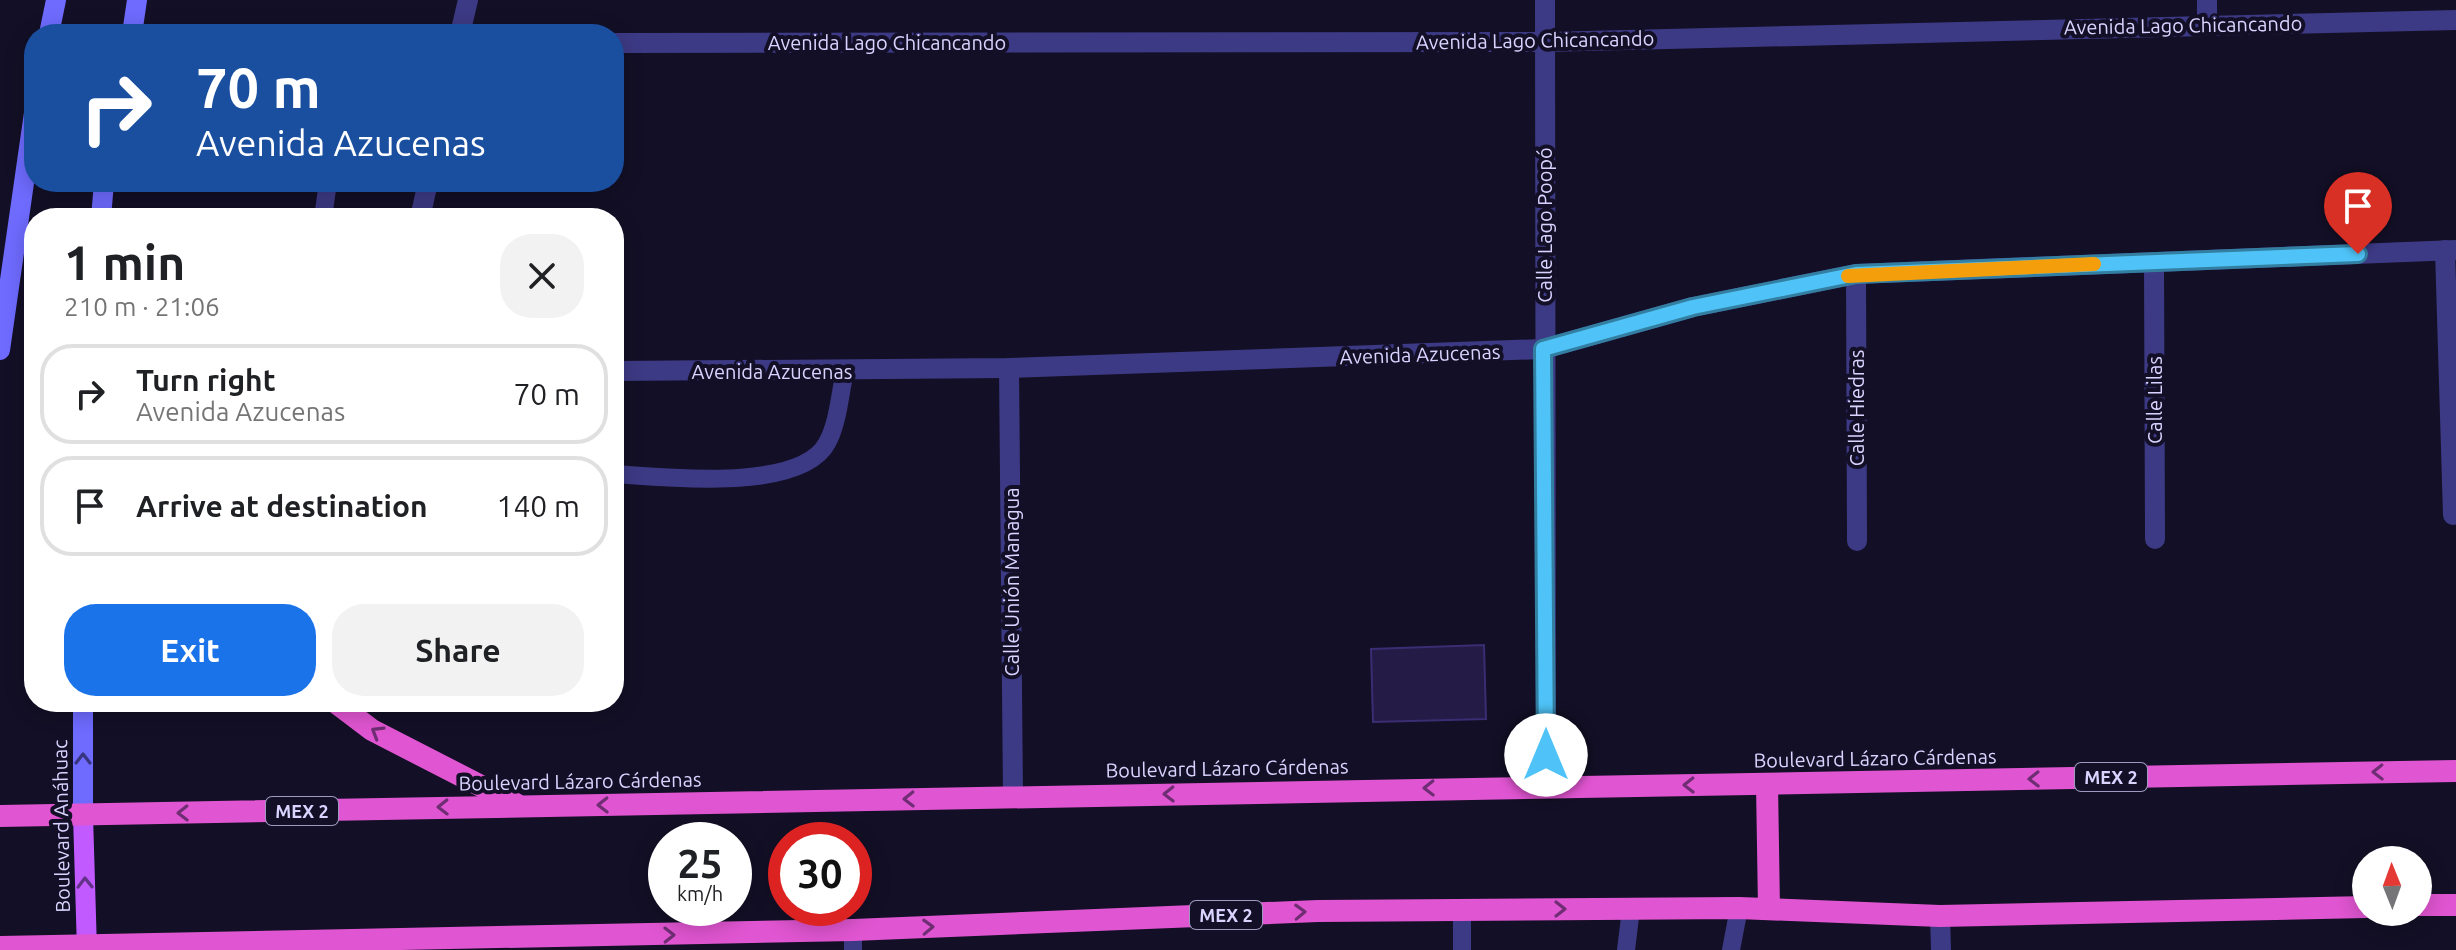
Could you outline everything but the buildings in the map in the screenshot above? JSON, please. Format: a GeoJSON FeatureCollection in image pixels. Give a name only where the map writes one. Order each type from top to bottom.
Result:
{"type":"FeatureCollection","features":[{"type":"Feature","properties":{"kind":"highway"},"geometry":{"type":"LineString","coordinates":[[348,712],[372,730],[521,806]]}},
{"type":"Feature","properties":{"kind":"highway","name":"Boulevard Lázaro Cárdenas"},"geometry":{"type":"LineString","coordinates":[[0,816],[2456,771]]}},
{"type":"Feature","properties":{"kind":"highway"},"geometry":{"type":"LineString","coordinates":[[1767,784],[1769,909]]}},
{"type":"Feature","properties":{"kind":"highway"},"geometry":{"type":"LineString","coordinates":[[2432,905],[2456,905]]}},
{"type":"Feature","properties":{"kind":"highway","name":"MEX 2"},"geometry":{"type":"LineString","coordinates":[[0,948],[87,949],[554,938],[853,940],[1318,911],[1739,908],[1940,916],[2352,907]]}},
{"type":"Feature","properties":{"kind":"highway"},"geometry":{"type":"LineString","coordinates":[[534,950],[554,938]]}},
{"type":"Feature","properties":{"kind":"main road"},"geometry":{"type":"LineString","coordinates":[[51,24],[56,0]]}},
{"type":"Feature","properties":{"kind":"main road"},"geometry":{"type":"LineString","coordinates":[[133,24],[137,0]]}},
{"type":"Feature","properties":{"kind":"main road"},"geometry":{"type":"LineString","coordinates":[[0,350],[24,178]]}},
{"type":"Feature","properties":{"kind":"main road","name":"Boulevard Anáhuac"},"geometry":{"type":"LineString","coordinates":[[83,712],[87,949]]}},
{"type":"Feature","properties":{"kind":"main road"},"geometry":{"type":"LineString","coordinates":[[0,932],[0,948]]}},
{"type":"Feature","properties":{"kind":"street"},"geometry":{"type":"LineString","coordinates":[[462,24],[468,0]]}},
{"type":"Feature","properties":{"kind":"street","name":"Calle Lago Poopó"},"geometry":{"type":"LineString","coordinates":[[1545,0],[1543,349],[1546,786]]}},
{"type":"Feature","properties":{"kind":"street"},"geometry":{"type":"LineString","coordinates":[[2207,0],[2207,23]]}},
{"type":"Feature","properties":{"kind":"street","name":"Avenida Lago Chicancando"},"geometry":{"type":"LineString","coordinates":[[624,43],[1545,42],[2207,23],[2456,20]]}},
{"type":"Feature","properties":{"kind":"street"},"geometry":{"type":"LineString","coordinates":[[2450,250],[2453,515]]}},
{"type":"Feature","properties":{"kind":"street","name":"Avenida Azucenas"},"geometry":{"type":"LineString","coordinates":[[624,371],[1009,368],[1543,349],[1693,307],[1856,274],[2450,250]]}},
{"type":"Feature","properties":{"kind":"street","name":"Calle Lilas"},"geometry":{"type":"LineString","coordinates":[[2154,262],[2155,539]]}},
{"type":"Feature","properties":{"kind":"street","name":"Calle Hiedras"},"geometry":{"type":"LineString","coordinates":[[1856,274],[1857,541]]}},
{"type":"Feature","properties":{"kind":"street","name":"Calle Unión Managua"},"geometry":{"type":"LineString","coordinates":[[1009,368],[1013,797]]}},
{"type":"Feature","properties":{"kind":"street"},"geometry":{"type":"LineString","coordinates":[[1940,916],[1941,950]]}},
{"type":"Feature","properties":{"kind":"lane"},"geometry":{"type":"LineString","coordinates":[[624,475],[704,480],[784,471],[814,459],[828,442],[845,371]]}},
{"type":"Feature","properties":{"kind":"lane"},"geometry":{"type":"LineString","coordinates":[[1731,950],[1739,908]]}},
{"type":"Feature","properties":{"kind":"lane"},"geometry":{"type":"LineString","coordinates":[[1626,950],[1631,909]]}},
{"type":"Feature","properties":{"kind":"lane"},"geometry":{"type":"LineString","coordinates":[[1462,910],[1462,950]]}},
{"type":"Feature","properties":{"kind":"slow traffic"},"geometry":{"type":"LineString","coordinates":[[1848,276],[2094,264]]}},
{"type":"Feature","properties":{"kind":"route"},"geometry":{"type":"LineString","coordinates":[[1546,755],[1543,349],[1693,307],[1856,274],[2358,254]]}}]}
